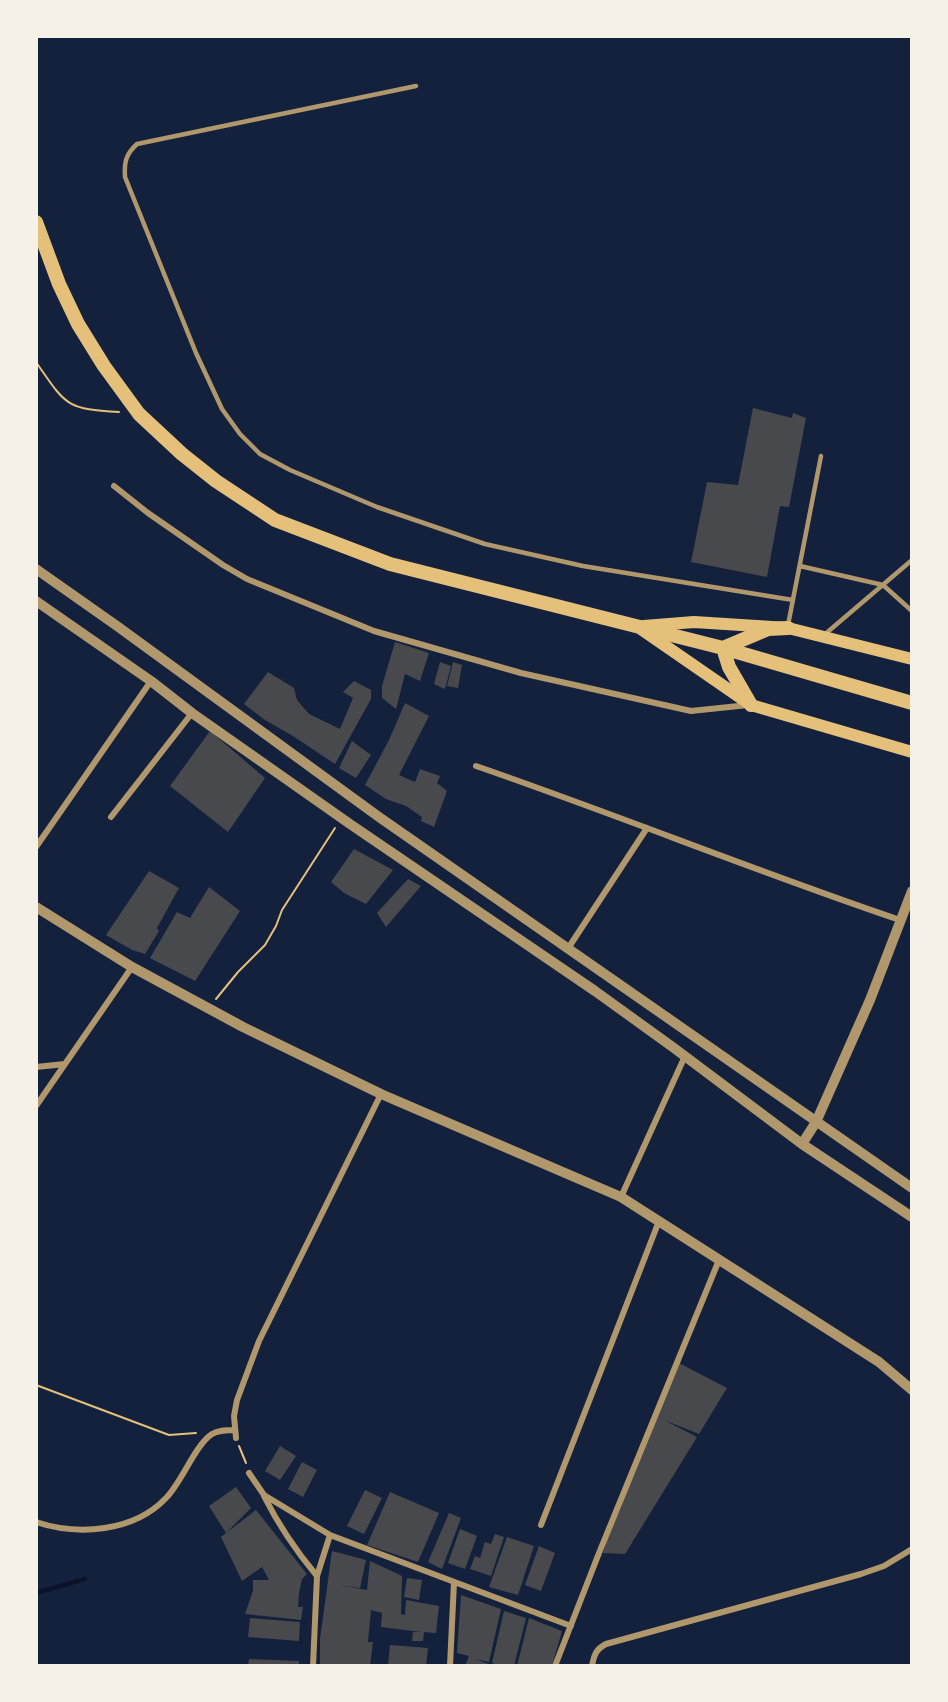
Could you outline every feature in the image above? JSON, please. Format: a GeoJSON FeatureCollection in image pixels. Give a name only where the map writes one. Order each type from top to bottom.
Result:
{"type":"FeatureCollection","features":[{"type":"Feature","properties":{"kind":"highway"},"geometry":{"type":"LineString","coordinates":[[36,222],[59,284],[89,345],[139,414],[182,454],[253,507],[292,527],[390,564],[723,648],[912,703]]}},
{"type":"Feature","properties":{"kind":"highway"},"geometry":{"type":"LineString","coordinates":[[723,648],[768,629],[788,628]]}},
{"type":"Feature","properties":{"kind":"highway"},"geometry":{"type":"LineString","coordinates":[[723,648],[729,667],[751,705]]}},
{"type":"Feature","properties":{"kind":"main road"},"geometry":{"type":"LineString","coordinates":[[637,626],[694,622],[788,628],[912,658]]}},
{"type":"Feature","properties":{"kind":"main road"},"geometry":{"type":"LineString","coordinates":[[637,626],[751,705],[912,752]]}},
{"type":"Feature","properties":{"kind":"street"},"geometry":{"type":"LineString","coordinates":[[114,486],[148,513],[247,579],[374,631],[521,673],[691,711],[751,705]]}},
{"type":"Feature","properties":{"kind":"street"},"geometry":{"type":"LineString","coordinates":[[36,569],[379,817],[569,947],[912,1188]]}},
{"type":"Feature","properties":{"kind":"street"},"geometry":{"type":"LineString","coordinates":[[36,601],[341,818],[674,1048],[802,1144],[912,1217]]}},
{"type":"Feature","properties":{"kind":"street"},"geometry":{"type":"LineString","coordinates":[[36,846],[151,681]]}},
{"type":"Feature","properties":{"kind":"street"},"geometry":{"type":"LineString","coordinates":[[111,818],[192,713]]}},
{"type":"Feature","properties":{"kind":"street"},"geometry":{"type":"LineString","coordinates":[[476,766],[567,797],[792,883],[900,920]]}},
{"type":"Feature","properties":{"kind":"street"},"geometry":{"type":"LineString","coordinates":[[569,947],[647,828]]}},
{"type":"Feature","properties":{"kind":"street"},"geometry":{"type":"LineString","coordinates":[[802,1144],[816,1122],[870,1000],[912,891]]}},
{"type":"Feature","properties":{"kind":"street"},"geometry":{"type":"LineString","coordinates":[[36,907],[132,967],[209,1009],[381,1094],[621,1197],[879,1362],[912,1390]]}},
{"type":"Feature","properties":{"kind":"street"},"geometry":{"type":"LineString","coordinates":[[508,932],[520,913]]}},
{"type":"Feature","properties":{"kind":"street"},"geometry":{"type":"LineString","coordinates":[[36,1106],[132,967]]}},
{"type":"Feature","properties":{"kind":"street"},"geometry":{"type":"LineString","coordinates":[[674,1048],[687,1030]]}},
{"type":"Feature","properties":{"kind":"street"},"geometry":{"type":"LineString","coordinates":[[621,1197],[685,1056]]}},
{"type":"Feature","properties":{"kind":"street"},"geometry":{"type":"LineString","coordinates":[[36,1067],[65,1064]]}},
{"type":"Feature","properties":{"kind":"street"},"geometry":{"type":"LineString","coordinates":[[236,1438],[234,1416],[237,1400],[259,1341],[381,1094]]}},
{"type":"Feature","properties":{"kind":"street"},"geometry":{"type":"LineString","coordinates":[[541,1525],[660,1221]]}},
{"type":"Feature","properties":{"kind":"street"},"geometry":{"type":"LineString","coordinates":[[555,1666],[719,1260]]}},
{"type":"Feature","properties":{"kind":"street"},"geometry":{"type":"LineString","coordinates":[[36,1522],[80,1530],[123,1523],[142,1516],[166,1498],[201,1447],[214,1433],[235,1430]]}},
{"type":"Feature","properties":{"kind":"street"},"geometry":{"type":"LineString","coordinates":[[249,1473],[300,1557],[317,1576]]}},
{"type":"Feature","properties":{"kind":"street"},"geometry":{"type":"LineString","coordinates":[[264,1496],[330,1535],[571,1626]]}},
{"type":"Feature","properties":{"kind":"street"},"geometry":{"type":"LineString","coordinates":[[313,1666],[317,1576],[330,1535]]}},
{"type":"Feature","properties":{"kind":"street"},"geometry":{"type":"LineString","coordinates":[[592,1666],[593,1656],[597,1649],[606,1644],[861,1575],[884,1566],[912,1549]]}},
{"type":"Feature","properties":{"kind":"street"},"geometry":{"type":"LineString","coordinates":[[450,1666],[454,1582]]}},
{"type":"Feature","properties":{"kind":"lane"},"geometry":{"type":"LineString","coordinates":[[416,86],[137,144],[129,150],[124,163],[125,177],[196,353],[222,410],[240,434],[260,454],[290,470],[377,507],[485,544],[583,566],[793,600]]}},
{"type":"Feature","properties":{"kind":"lane"},"geometry":{"type":"LineString","coordinates":[[788,628],[821,456]]}},
{"type":"Feature","properties":{"kind":"lane"},"geometry":{"type":"LineString","coordinates":[[824,635],[912,560]]}},
{"type":"Feature","properties":{"kind":"lane"},"geometry":{"type":"LineString","coordinates":[[800,566],[883,585],[912,611]]}},
{"type":"Feature","properties":{"kind":"path"},"geometry":{"type":"LineString","coordinates":[[36,362],[60,397],[72,405],[90,410],[139,414]]}},
{"type":"Feature","properties":{"kind":"path"},"geometry":{"type":"LineString","coordinates":[[209,1009],[238,972],[265,945],[282,910],[341,818]]}},
{"type":"Feature","properties":{"kind":"path"},"geometry":{"type":"LineString","coordinates":[[36,1385],[169,1434],[214,1433]]}},
{"type":"Feature","properties":{"kind":"path"},"geometry":{"type":"LineString","coordinates":[[236,1438],[249,1473]]}},
{"type":"Feature","properties":{"kind":"building"},"geometry":{"type":"Polygon","coordinates":[[[753,408],[792,418],[793,413],[806,418],[789,507],[780,506],[767,577],[691,562],[707,482],[738,485],[753,408]]]}},
{"type":"Feature","properties":{"kind":"building"},"geometry":{"type":"Polygon","coordinates":[[[395,642],[429,653],[420,681],[405,674],[396,709],[382,698],[382,686],[395,642]]]}},
{"type":"Feature","properties":{"kind":"building"},"geometry":{"type":"Polygon","coordinates":[[[440,662],[451,666],[445,689],[434,684],[440,662]]]}},
{"type":"Feature","properties":{"kind":"building"},"geometry":{"type":"Polygon","coordinates":[[[453,662],[462,665],[458,688],[447,686],[453,662]]]}},
{"type":"Feature","properties":{"kind":"building"},"geometry":{"type":"Polygon","coordinates":[[[268,672],[294,688],[297,700],[309,714],[340,729],[353,698],[343,692],[354,681],[371,690],[371,699],[335,764],[244,704],[268,672]]]}},
{"type":"Feature","properties":{"kind":"building"},"geometry":{"type":"Polygon","coordinates":[[[405,703],[429,716],[399,775],[415,782],[420,769],[440,776],[437,783],[447,791],[434,827],[421,821],[422,817],[406,806],[386,799],[365,785],[389,740],[405,703]]]}},
{"type":"Feature","properties":{"kind":"building"},"geometry":{"type":"Polygon","coordinates":[[[210,731],[265,778],[228,832],[170,786],[210,731]]]}},
{"type":"Feature","properties":{"kind":"building"},"geometry":{"type":"Polygon","coordinates":[[[352,741],[371,755],[356,778],[339,768],[352,741]]]}},
{"type":"Feature","properties":{"kind":"building"},"geometry":{"type":"Polygon","coordinates":[[[354,849],[393,870],[366,904],[344,893],[331,882],[354,849]]]}},
{"type":"Feature","properties":{"kind":"building"},"geometry":{"type":"Polygon","coordinates":[[[149,871],[179,888],[157,928],[159,931],[145,954],[132,950],[106,935],[149,871]]]}},
{"type":"Feature","properties":{"kind":"building"},"geometry":{"type":"Polygon","coordinates":[[[408,879],[421,886],[386,927],[377,913],[408,879]]]}},
{"type":"Feature","properties":{"kind":"building"},"geometry":{"type":"Polygon","coordinates":[[[209,887],[240,911],[195,981],[150,958],[177,912],[190,918],[209,887]]]}},
{"type":"Feature","properties":{"kind":"building"},"geometry":{"type":"Polygon","coordinates":[[[677,1362],[727,1388],[699,1434],[664,1420],[697,1437],[625,1554],[603,1553],[611,1526],[622,1506],[620,1505],[677,1362]]]}},
{"type":"Feature","properties":{"kind":"building"},"geometry":{"type":"Polygon","coordinates":[[[280,1446],[296,1456],[280,1480],[265,1471],[280,1446]]]}},
{"type":"Feature","properties":{"kind":"building"},"geometry":{"type":"Polygon","coordinates":[[[302,1462],[317,1470],[303,1497],[288,1489],[302,1462]]]}},
{"type":"Feature","properties":{"kind":"building"},"geometry":{"type":"Polygon","coordinates":[[[236,1487],[251,1508],[226,1533],[209,1506],[236,1487]]]}},
{"type":"Feature","properties":{"kind":"building"},"geometry":{"type":"Polygon","coordinates":[[[365,1490],[382,1498],[364,1534],[347,1526],[365,1490]]]}},
{"type":"Feature","properties":{"kind":"building"},"geometry":{"type":"Polygon","coordinates":[[[390,1492],[439,1513],[418,1562],[367,1545],[390,1492]]]}},
{"type":"Feature","properties":{"kind":"building"},"geometry":{"type":"Polygon","coordinates":[[[256,1510],[307,1574],[302,1579],[299,1593],[298,1607],[303,1607],[301,1620],[245,1614],[253,1591],[253,1580],[269,1580],[262,1567],[242,1581],[221,1537],[256,1510]]]}},
{"type":"Feature","properties":{"kind":"building"},"geometry":{"type":"Polygon","coordinates":[[[449,1513],[461,1518],[442,1569],[428,1562],[449,1513]]]}},
{"type":"Feature","properties":{"kind":"building"},"geometry":{"type":"Polygon","coordinates":[[[460,1529],[477,1536],[465,1569],[448,1563],[460,1529]]]}},
{"type":"Feature","properties":{"kind":"building"},"geometry":{"type":"Polygon","coordinates":[[[495,1534],[504,1537],[491,1576],[470,1569],[475,1556],[480,1558],[485,1542],[491,1544],[495,1534]]]}},
{"type":"Feature","properties":{"kind":"building"},"geometry":{"type":"Polygon","coordinates":[[[507,1537],[534,1546],[518,1595],[489,1587],[507,1537]]]}},
{"type":"Feature","properties":{"kind":"building"},"geometry":{"type":"Polygon","coordinates":[[[539,1546],[555,1553],[541,1591],[525,1585],[539,1546]]]}},
{"type":"Feature","properties":{"kind":"building"},"geometry":{"type":"Polygon","coordinates":[[[332,1551],[366,1560],[360,1588],[338,1585],[367,1590],[370,1561],[402,1576],[401,1614],[405,1615],[406,1600],[439,1606],[436,1633],[424,1632],[423,1641],[412,1641],[413,1632],[421,1632],[381,1627],[382,1613],[371,1610],[368,1642],[373,1642],[370,1666],[320,1664],[320,1639],[332,1551]]]}},
{"type":"Feature","properties":{"kind":"building"},"geometry":{"type":"Polygon","coordinates":[[[407,1578],[422,1580],[419,1600],[404,1597],[407,1578]]]}},
{"type":"Feature","properties":{"kind":"building"},"geometry":{"type":"Polygon","coordinates":[[[461,1595],[501,1609],[489,1662],[475,1659],[494,1666],[465,1666],[469,1656],[457,1653],[461,1595]]]}},
{"type":"Feature","properties":{"kind":"building"},"geometry":{"type":"Polygon","coordinates":[[[504,1611],[526,1618],[514,1666],[492,1663],[504,1611]]]}},
{"type":"Feature","properties":{"kind":"building"},"geometry":{"type":"Polygon","coordinates":[[[250,1618],[300,1622],[299,1641],[248,1637],[250,1618]]]}},
{"type":"Feature","properties":{"kind":"building"},"geometry":{"type":"Polygon","coordinates":[[[529,1618],[562,1631],[552,1666],[517,1666],[529,1618]]]}},
{"type":"Feature","properties":{"kind":"building"},"geometry":{"type":"Polygon","coordinates":[[[390,1645],[428,1648],[426,1666],[388,1666],[390,1645]]]}},
{"type":"Feature","properties":{"kind":"building"},"geometry":{"type":"Polygon","coordinates":[[[249,1659],[299,1661],[299,1666],[248,1666],[249,1659]]]}},
{"type":"Feature","properties":{"kind":"waterway"},"geometry":{"type":"LineString","coordinates":[[36,1593],[85,1579]]}}]}
